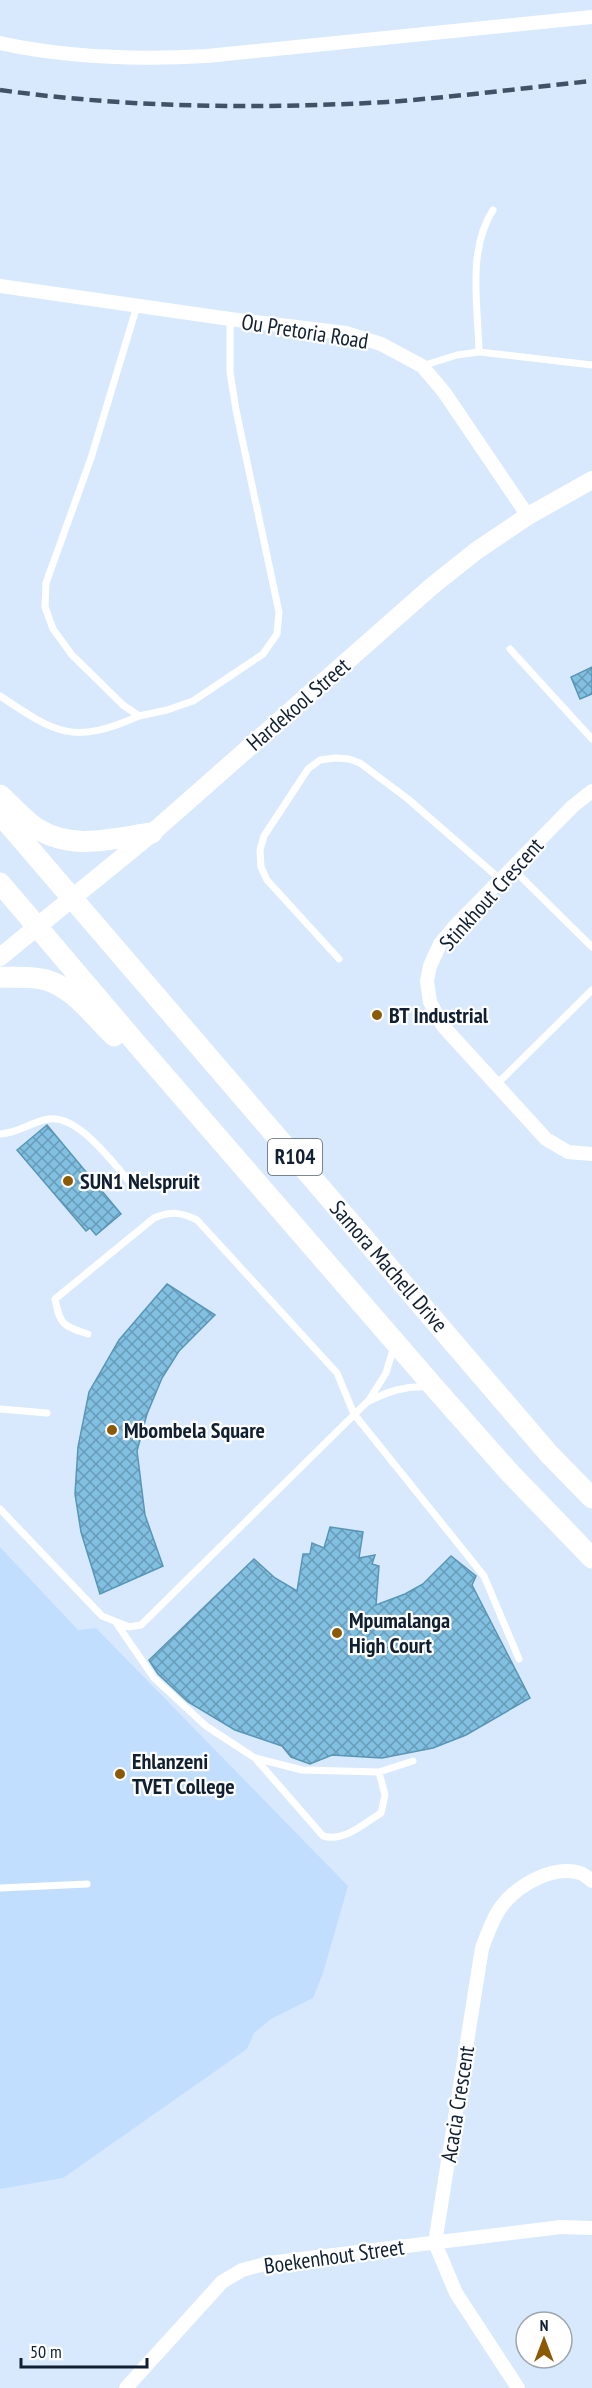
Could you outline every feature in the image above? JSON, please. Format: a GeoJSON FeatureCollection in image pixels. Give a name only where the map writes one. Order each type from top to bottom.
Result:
{"type":"FeatureCollection","features":[{"type":"Feature","properties":{"kind":"main road"},"geometry":{"type":"LineString","coordinates":[[528,516],[592,480]]}},
{"type":"Feature","properties":{"kind":"main road","name":"Hardekool Street"},"geometry":{"type":"LineString","coordinates":[[0,957],[152,833],[431,587],[476,551],[528,516]]}},
{"type":"Feature","properties":{"kind":"main road"},"geometry":{"type":"LineString","coordinates":[[0,795],[38,829],[57,838],[86,842],[152,833]]}},
{"type":"Feature","properties":{"kind":"main road","name":"Samora Machell Drive"},"geometry":{"type":"LineString","coordinates":[[0,814],[549,1454],[592,1498]]}},
{"type":"Feature","properties":{"kind":"main road","name":"Samora Machell Drive"},"geometry":{"type":"LineString","coordinates":[[0,883],[434,1388],[510,1473],[592,1558]]}},
{"type":"Feature","properties":{"kind":"main road"},"geometry":{"type":"LineString","coordinates":[[0,977],[32,977],[48,980],[61,987],[218,1137]]}},
{"type":"Feature","properties":{"kind":"street"},"geometry":{"type":"LineString","coordinates":[[0,43],[61,54],[162,59],[592,17]]}},
{"type":"Feature","properties":{"kind":"street","name":"Ou Pretoria Road"},"geometry":{"type":"LineString","coordinates":[[0,286],[346,333],[381,344],[422,366],[444,392],[528,516]]}},
{"type":"Feature","properties":{"kind":"street","name":"Stinkhout Crescent"},"geometry":{"type":"LineString","coordinates":[[592,791],[512,868],[440,944],[430,966],[427,981],[430,1002],[443,1026],[546,1139],[568,1152],[592,1154]]}},
{"type":"Feature","properties":{"kind":"street","name":"Acacia Crescent"},"geometry":{"type":"LineString","coordinates":[[435,2243],[482,1948],[492,1924],[505,1902],[534,1879],[558,1872],[580,1873],[592,1881]]}},
{"type":"Feature","properties":{"kind":"street","name":"Boekenhout Street"},"geometry":{"type":"LineString","coordinates":[[126,2388],[222,2282],[242,2270],[269,2263],[561,2227],[592,2228]]}},
{"type":"Feature","properties":{"kind":"street"},"geometry":{"type":"LineString","coordinates":[[435,2243],[456,2293],[518,2388]]}},
{"type":"Feature","properties":{"kind":"lane"},"geometry":{"type":"LineString","coordinates":[[479,352],[478,249],[484,224],[493,210]]}},
{"type":"Feature","properties":{"kind":"lane"},"geometry":{"type":"LineString","coordinates":[[137,306],[91,458],[46,584],[45,607],[53,629],[72,655],[123,705],[139,716]]}},
{"type":"Feature","properties":{"kind":"lane"},"geometry":{"type":"LineString","coordinates":[[0,696],[38,722],[55,730],[77,734],[117,726],[139,716],[193,701],[263,654],[277,634],[279,612],[230,372],[230,319]]}},
{"type":"Feature","properties":{"kind":"lane"},"geometry":{"type":"LineString","coordinates":[[422,366],[457,355],[479,352],[592,365]]}},
{"type":"Feature","properties":{"kind":"lane"},"geometry":{"type":"LineString","coordinates":[[510,649],[592,739]]}},
{"type":"Feature","properties":{"kind":"lane"},"geometry":{"type":"LineString","coordinates":[[339,959],[267,880],[261,867],[260,850],[264,836],[308,769],[320,760],[349,759],[360,763],[408,799],[501,880]]}},
{"type":"Feature","properties":{"kind":"lane"},"geometry":{"type":"LineString","coordinates":[[512,868],[592,947]]}},
{"type":"Feature","properties":{"kind":"lane"},"geometry":{"type":"LineString","coordinates":[[496,1085],[592,990]]}},
{"type":"Feature","properties":{"kind":"lane"},"geometry":{"type":"LineString","coordinates":[[0,1134],[15,1133],[45,1120],[59,1120],[74,1126],[91,1138],[135,1188]]}},
{"type":"Feature","properties":{"kind":"lane"},"geometry":{"type":"LineString","coordinates":[[88,1334],[64,1326],[59,1318],[55,1299],[154,1218],[166,1213],[182,1213],[197,1220],[337,1373],[354,1414],[484,1576],[519,1659]]}},
{"type":"Feature","properties":{"kind":"lane"},"geometry":{"type":"LineString","coordinates":[[0,1509],[102,1616],[129,1627],[141,1625],[367,1402],[387,1373],[394,1341]]}},
{"type":"Feature","properties":{"kind":"lane"},"geometry":{"type":"LineString","coordinates":[[367,1402],[384,1393],[401,1389],[418,1386],[434,1388]]}},
{"type":"Feature","properties":{"kind":"lane"},"geometry":{"type":"LineString","coordinates":[[0,1409],[47,1413]]}},
{"type":"Feature","properties":{"kind":"lane"},"geometry":{"type":"LineString","coordinates":[[117,1624],[154,1678],[206,1726],[255,1758],[323,1836],[331,1839],[341,1838],[381,1813],[385,1795],[379,1772]]}},
{"type":"Feature","properties":{"kind":"lane"},"geometry":{"type":"LineString","coordinates":[[255,1758],[302,1770],[379,1772],[413,1761]]}},
{"type":"Feature","properties":{"kind":"lane"},"geometry":{"type":"LineString","coordinates":[[0,1888],[87,1884]]}},
{"type":"Feature","properties":{"kind":"shaded area","name":"Ehlanzeni TVET College"},"geometry":{"type":"Polygon","coordinates":[[[0,1547],[78,1630],[96,1628],[348,1886],[323,1973],[313,1998],[271,2019],[254,2033],[247,2049],[63,2178],[0,2189],[0,1547]]]}},
{"type":"Feature","properties":{"kind":"building"},"geometry":{"type":"Polygon","coordinates":[[[592,667],[592,694],[580,699],[571,677],[592,667]]]}},
{"type":"Feature","properties":{"kind":"building","name":"SUN1 Nelspruit"},"geometry":{"type":"Polygon","coordinates":[[[47,1125],[121,1214],[96,1235],[90,1228],[86,1231],[17,1150],[47,1125]]]}},
{"type":"Feature","properties":{"kind":"building","name":"Mbombela Square"},"geometry":{"type":"Polygon","coordinates":[[[167,1284],[215,1315],[179,1351],[162,1378],[147,1414],[137,1451],[145,1515],[163,1566],[100,1594],[81,1532],[75,1494],[78,1447],[89,1392],[119,1340],[167,1284]]]}},
{"type":"Feature","properties":{"kind":"building","name":"Mpumalanga High Court"},"geometry":{"type":"Polygon","coordinates":[[[330,1527],[363,1532],[359,1558],[375,1555],[372,1564],[379,1566],[376,1605],[423,1584],[451,1556],[476,1576],[472,1585],[530,1698],[466,1735],[433,1748],[382,1758],[332,1755],[310,1764],[291,1757],[282,1746],[235,1730],[188,1702],[158,1674],[149,1660],[254,1559],[275,1578],[297,1591],[303,1554],[310,1554],[312,1543],[324,1548],[330,1527]]]}},
{"type":"Feature","properties":{"kind":"railway"},"geometry":{"type":"LineString","coordinates":[[0,90],[145,104],[290,106],[413,100],[592,81]]}},
{"type":"Feature","properties":{"kind":"place","name":"BT Industrial"},"geometry":{"type":"Point","coordinates":[377,1015]}},
{"type":"Feature","properties":{"kind":"place","name":"SUN1 Nelspruit"},"geometry":{"type":"Point","coordinates":[68,1181]}},
{"type":"Feature","properties":{"kind":"place","name":"Mbombela Square"},"geometry":{"type":"Point","coordinates":[112,1430]}},
{"type":"Feature","properties":{"kind":"place","name":"Mpumalanga High Court"},"geometry":{"type":"Point","coordinates":[337,1633]}},
{"type":"Feature","properties":{"kind":"place","name":"Ehlanzeni TVET College"},"geometry":{"type":"Point","coordinates":[120,1774]}}]}
